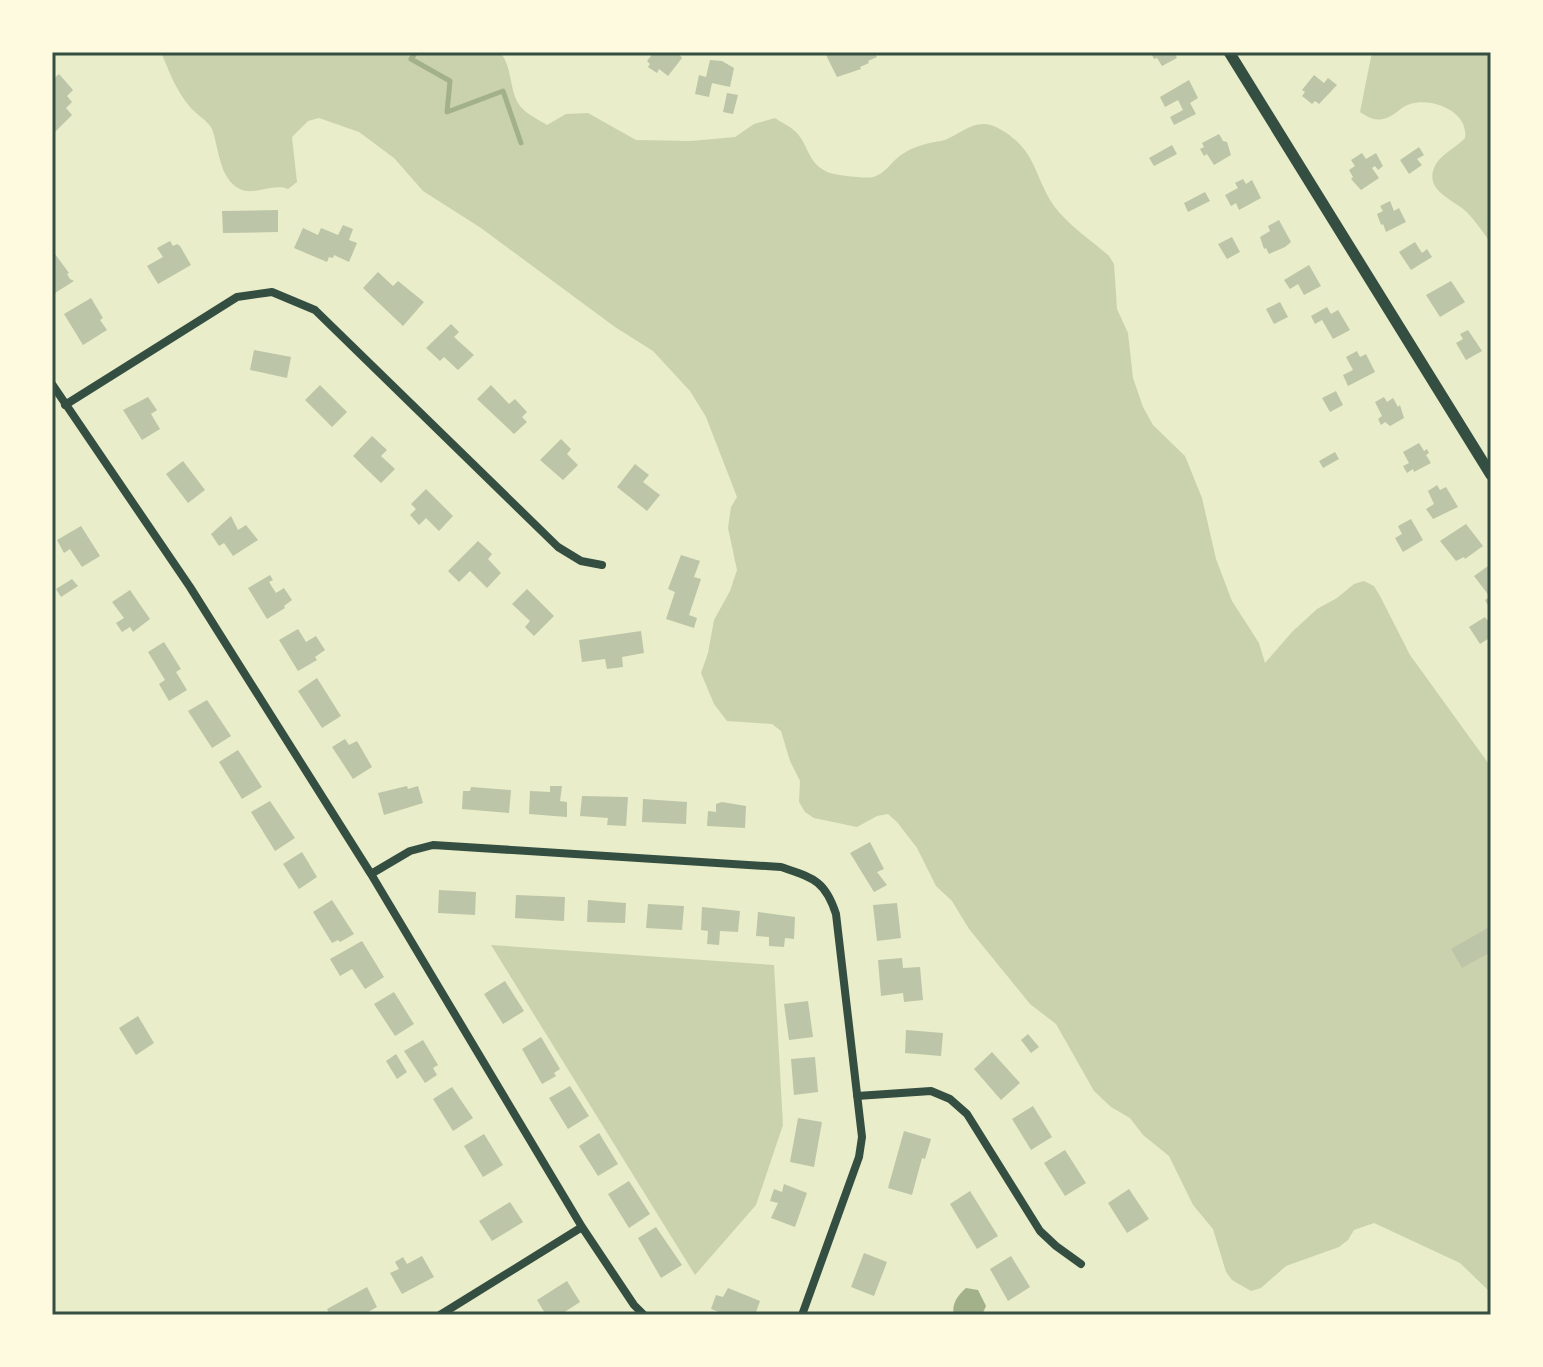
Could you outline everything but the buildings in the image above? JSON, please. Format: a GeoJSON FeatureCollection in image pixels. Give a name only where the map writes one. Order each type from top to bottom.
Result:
{"type":"FeatureCollection","features":[{"type":"Feature","properties":{"kind":"street"},"geometry":{"type":"LineString","coordinates":[[1229,52],[1491,475]]}},
{"type":"Feature","properties":{"kind":"street"},"geometry":{"type":"LineString","coordinates":[[65,405],[237,297],[272,292],[315,310],[558,547],[581,561],[602,565]]}},
{"type":"Feature","properties":{"kind":"street"},"geometry":{"type":"LineString","coordinates":[[52,384],[190,587],[371,874],[582,1227],[634,1305],[644,1315]]}},
{"type":"Feature","properties":{"kind":"street"},"geometry":{"type":"LineString","coordinates":[[371,874],[410,851],[433,845],[781,867],[811,877],[829,893],[836,914],[862,1137],[859,1157],[802,1315]]}},
{"type":"Feature","properties":{"kind":"street"},"geometry":{"type":"LineString","coordinates":[[857,1096],[931,1091],[950,1099],[967,1114],[1040,1231],[1081,1264]]}},
{"type":"Feature","properties":{"kind":"street"},"geometry":{"type":"LineString","coordinates":[[440,1315],[582,1227]]}},
{"type":"Feature","properties":{"kind":"shaded area"},"geometry":{"type":"Polygon","coordinates":[[[161,52],[500,52],[520,106],[547,125],[566,114],[588,113],[636,140],[691,141],[735,137],[754,124],[775,118],[796,132],[817,165],[830,173],[852,176],[877,175],[911,149],[948,139],[975,125],[990,125],[1011,136],[1033,163],[1054,206],[1114,264],[1117,309],[1128,333],[1133,378],[1143,407],[1153,425],[1185,456],[1202,498],[1216,559],[1232,601],[1259,643],[1265,663],[1317,609],[1354,584],[1364,581],[1374,586],[1410,655],[1491,767],[1491,1293],[1460,1263],[1374,1223],[1354,1230],[1339,1247],[1286,1266],[1261,1288],[1251,1291],[1232,1280],[1226,1272],[1213,1229],[1193,1205],[1169,1156],[1143,1135],[1130,1118],[1111,1107],[1094,1091],[1056,1024],[1030,1004],[969,929],[952,901],[936,886],[917,848],[897,822],[888,814],[877,816],[857,827],[814,818],[805,812],[799,802],[800,781],[781,731],[772,724],[727,721],[714,704],[701,673],[714,620],[730,591],[737,570],[728,528],[731,507],[737,497],[706,417],[690,391],[653,351],[615,327],[481,228],[423,191],[394,158],[359,132],[319,118],[308,121],[292,137],[297,182],[288,189],[240,189],[224,171],[212,129],[181,94],[161,52]]]}},
{"type":"Feature","properties":{"kind":"shaded area"},"geometry":{"type":"Polygon","coordinates":[[[1372,52],[1491,52],[1491,243],[1466,212],[1438,190],[1432,179],[1439,160],[1465,138],[1465,129],[1455,114],[1439,105],[1419,102],[1406,105],[1383,119],[1374,119],[1360,112],[1372,52]]]}},
{"type":"Feature","properties":{"kind":"shaded area"},"geometry":{"type":"Polygon","coordinates":[[[491,945],[774,965],[783,1125],[756,1205],[695,1275],[491,945]]]}},
{"type":"Feature","properties":{"kind":"shaded area"},"geometry":{"type":"Polygon","coordinates":[[[966,1288],[978,1290],[986,1306],[982,1315],[954,1315],[956,1300],[966,1288]]]}},
{"type":"Feature","properties":{"kind":"waterway"},"geometry":{"type":"LineString","coordinates":[[416,52],[411,59],[450,81],[447,112],[503,91],[521,143]]}}]}
